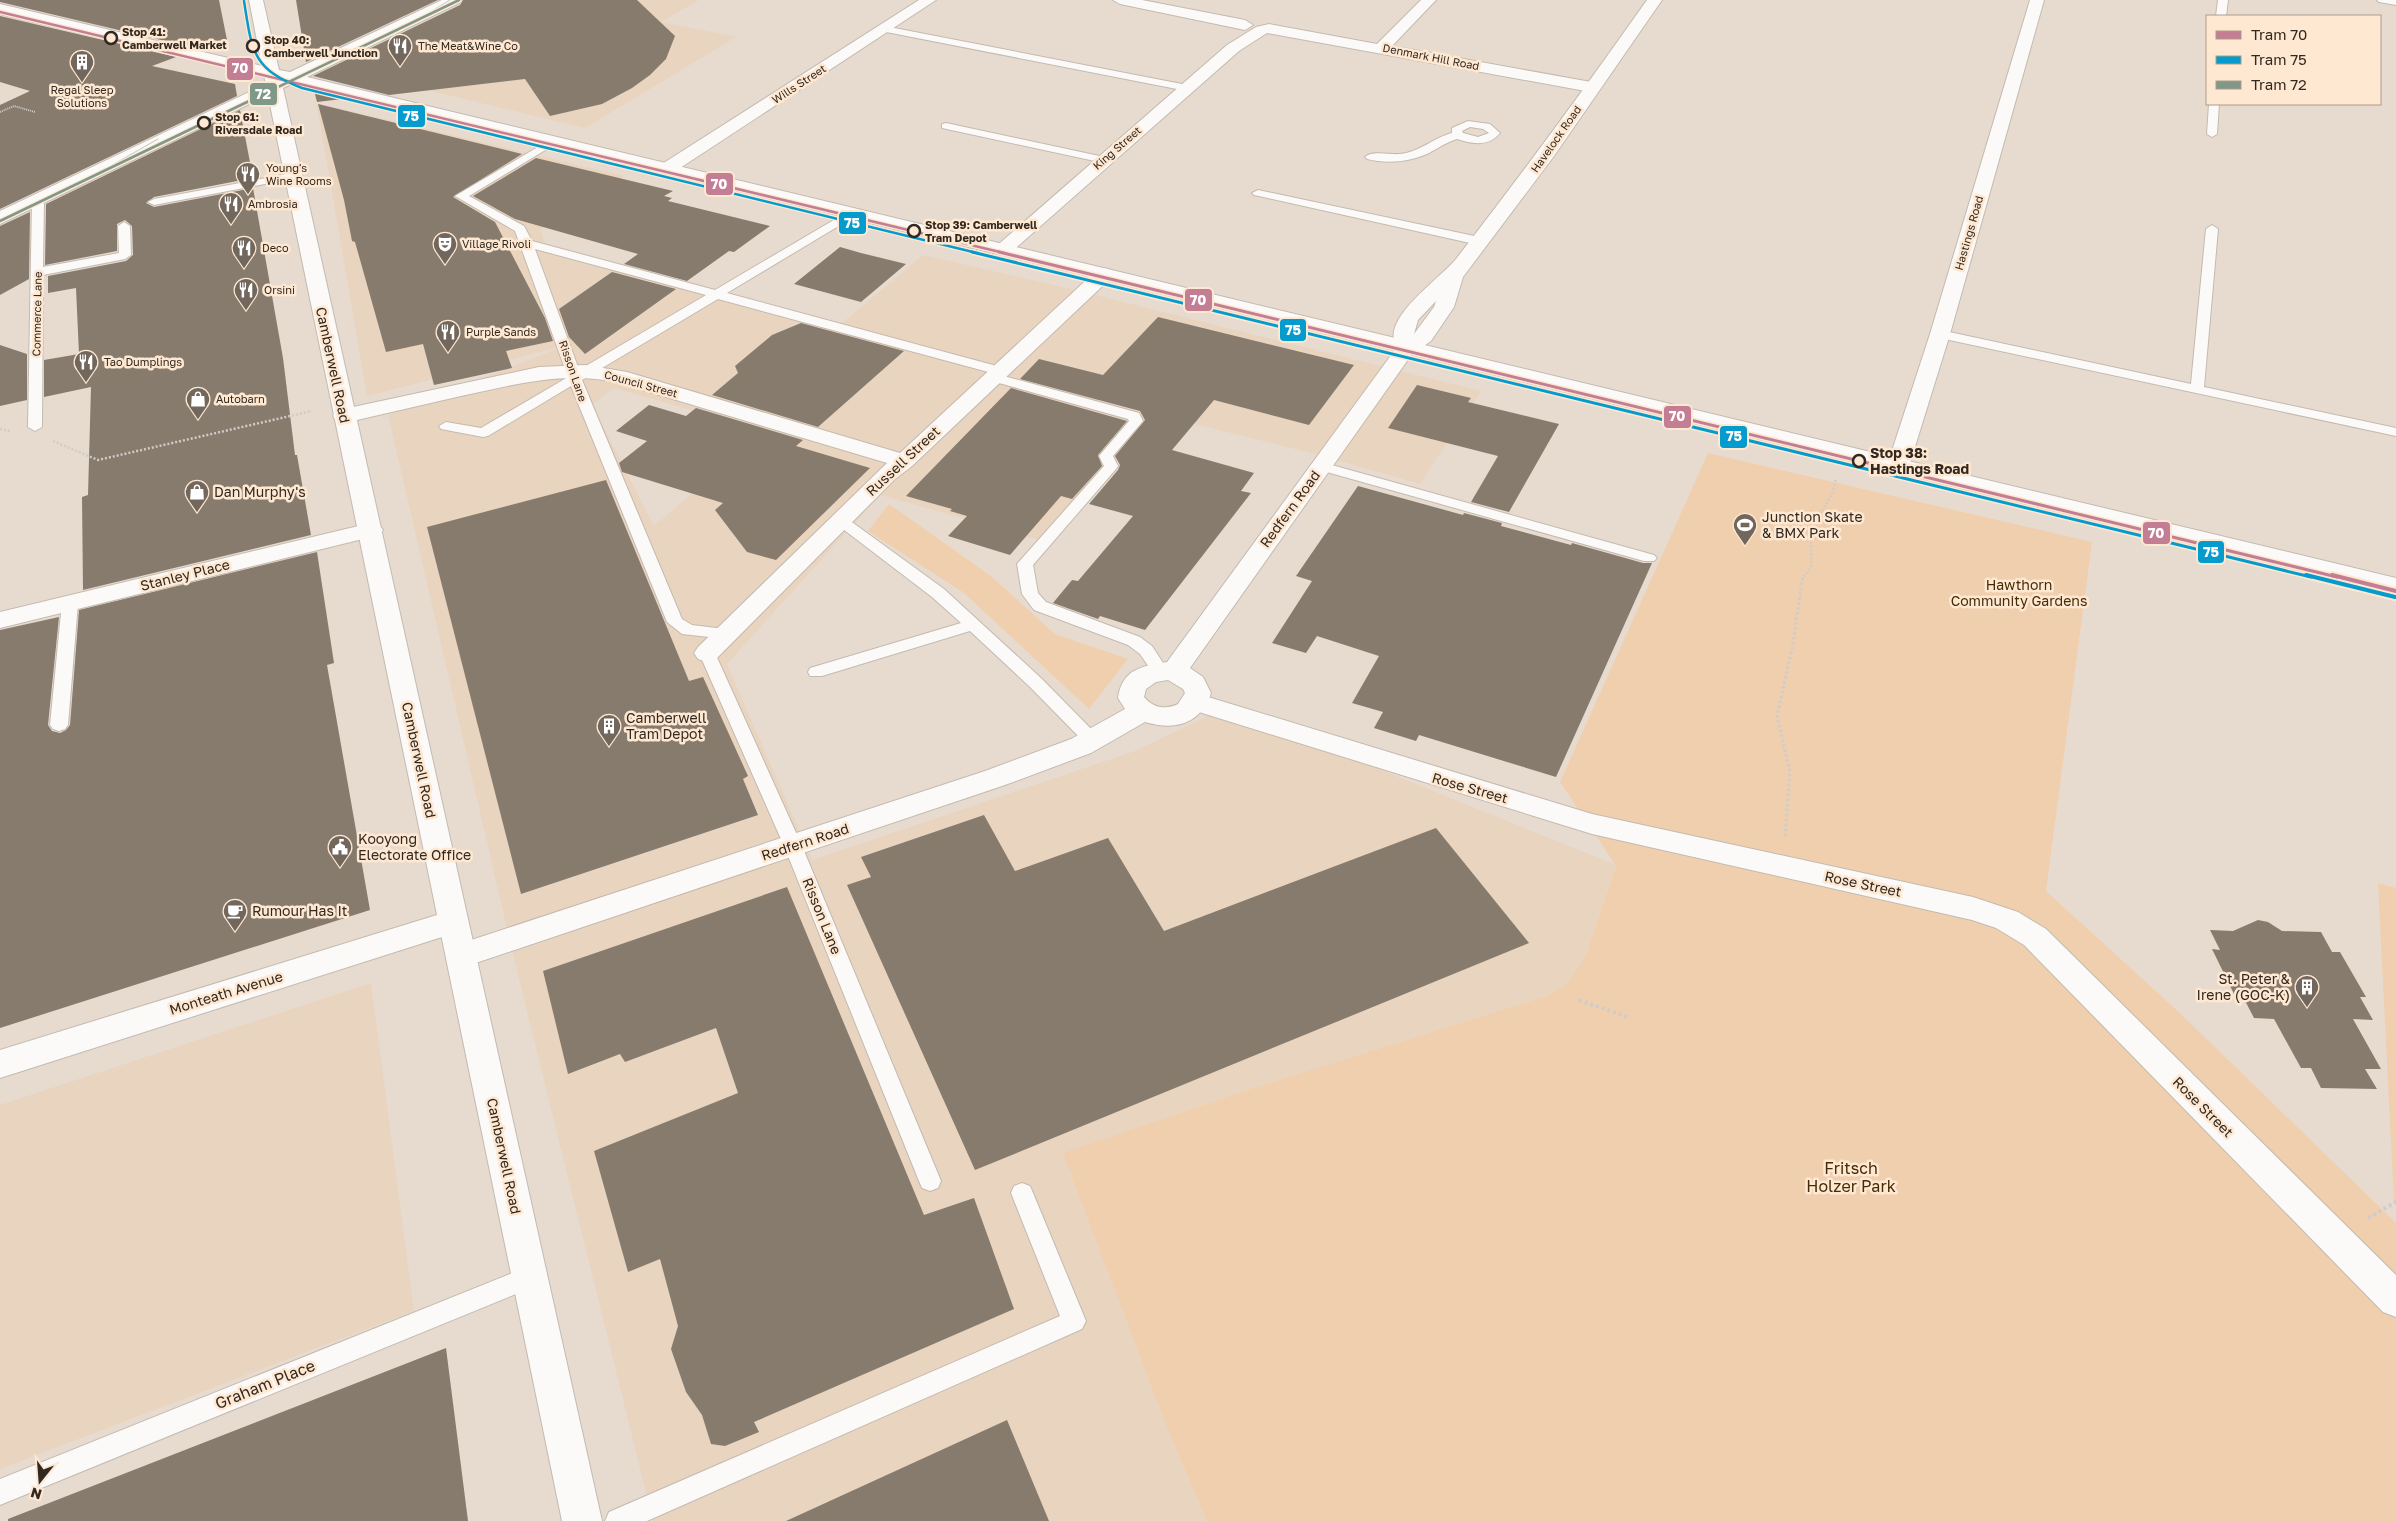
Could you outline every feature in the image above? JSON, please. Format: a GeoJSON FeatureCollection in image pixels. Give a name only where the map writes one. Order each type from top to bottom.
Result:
{"type":"FeatureCollection","features":[{"type":"Feature","properties":{"kind":"street","name":"Camberwell Road"},"geometry":{"type":"LineString","coordinates":[[256,0],[582,1521]]}},
{"type":"Feature","properties":{"kind":"street"},"geometry":{"type":"LineString","coordinates":[[292,77],[454,0]]}},
{"type":"Feature","properties":{"kind":"street","name":"Wills Street"},"geometry":{"type":"LineString","coordinates":[[668,168],[929,0]]}},
{"type":"Feature","properties":{"kind":"street","name":"Denmark Hill Road"},"geometry":{"type":"LineString","coordinates":[[1120,0],[1595,82]]}},
{"type":"Feature","properties":{"kind":"street","name":"Denmark Hill Road"},"geometry":{"type":"LineString","coordinates":[[1158,0],[1259,25]]}},
{"type":"Feature","properties":{"kind":"street"},"geometry":{"type":"LineString","coordinates":[[1385,45],[1429,0]]}},
{"type":"Feature","properties":{"kind":"street","name":"Havelock Road"},"geometry":{"type":"LineString","coordinates":[[1408,347],[1424,338],[1444,307],[1453,276],[1548,152],[1654,0]]}},
{"type":"Feature","properties":{"kind":"street","name":"Hastings Road"},"geometry":{"type":"LineString","coordinates":[[1898,466],[1940,334],[2036,0]]}},
{"type":"Feature","properties":{"kind":"street"},"geometry":{"type":"LineString","coordinates":[[2,10],[272,79],[292,77],[2396,586]]}},
{"type":"Feature","properties":{"kind":"street","name":"King Street"},"geometry":{"type":"LineString","coordinates":[[1003,249],[1233,48],[1251,38],[1259,25]]}},
{"type":"Feature","properties":{"kind":"street"},"geometry":{"type":"LineString","coordinates":[[0,218],[272,79]]}},
{"type":"Feature","properties":{"kind":"street","name":"Russell Street"},"geometry":{"type":"LineString","coordinates":[[707,653],[887,474],[904,461],[1104,274]]}},
{"type":"Feature","properties":{"kind":"street","name":"Redfern Road"},"geometry":{"type":"LineString","coordinates":[[1167,672],[1408,347]]}},
{"type":"Feature","properties":{"kind":"street","name":"Council Street"},"geometry":{"type":"LineString","coordinates":[[343,410],[527,375],[578,373],[620,376],[904,461]]}},
{"type":"Feature","properties":{"kind":"street","name":"Stanley Place"},"geometry":{"type":"LineString","coordinates":[[0,620],[371,530]]}},
{"type":"Feature","properties":{"kind":"street"},"geometry":{"type":"LineString","coordinates":[[1167,672],[1186,676],[1195,684],[1198,693],[1195,702],[1184,712],[1172,716],[1154,715],[1143,711],[1135,705],[1131,698],[1133,685],[1144,676],[1167,672]]}},
{"type":"Feature","properties":{"kind":"street","name":"Rose Street"},"geometry":{"type":"LineString","coordinates":[[1195,702],[1427,775],[1592,824],[1973,909],[2007,920],[2035,937],[2396,1300]]}},
{"type":"Feature","properties":{"kind":"street","name":"Redfern Road"},"geometry":{"type":"LineString","coordinates":[[461,956],[996,778],[1092,740],[1143,711]]}},
{"type":"Feature","properties":{"kind":"street","name":"Monteath Avenue"},"geometry":{"type":"LineString","coordinates":[[0,1064],[453,922]]}},
{"type":"Feature","properties":{"kind":"lane"},"geometry":{"type":"LineString","coordinates":[[2221,15],[2223,0]]}},
{"type":"Feature","properties":{"kind":"lane"},"geometry":{"type":"LineString","coordinates":[[2382,0],[2396,2]]}},
{"type":"Feature","properties":{"kind":"lane"},"geometry":{"type":"LineString","coordinates":[[884,29],[1187,88]]}},
{"type":"Feature","properties":{"kind":"lane"},"geometry":{"type":"LineString","coordinates":[[2212,134],[2214,105]]}},
{"type":"Feature","properties":{"kind":"lane"},"geometry":{"type":"LineString","coordinates":[[946,126],[1104,160]]}},
{"type":"Feature","properties":{"kind":"lane"},"geometry":{"type":"LineString","coordinates":[[1371,157],[1392,159],[1415,155],[1444,138],[1458,135]]}},
{"type":"Feature","properties":{"kind":"lane","name":"Risson Lane"},"geometry":{"type":"LineString","coordinates":[[553,141],[461,196],[520,229],[675,622],[688,630],[727,634]]}},
{"type":"Feature","properties":{"kind":"lane"},"geometry":{"type":"LineString","coordinates":[[154,202],[293,176]]}},
{"type":"Feature","properties":{"kind":"lane"},"geometry":{"type":"LineString","coordinates":[[1258,193],[1479,241]]}},
{"type":"Feature","properties":{"kind":"lane","name":"Commerce Lane"},"geometry":{"type":"LineString","coordinates":[[35,427],[38,200]]}},
{"type":"Feature","properties":{"kind":"lane"},"geometry":{"type":"LineString","coordinates":[[446,426],[483,433],[578,373],[853,213]]}},
{"type":"Feature","properties":{"kind":"lane"},"geometry":{"type":"LineString","coordinates":[[38,272],[125,256],[124,226]]}},
{"type":"Feature","properties":{"kind":"lane"},"geometry":{"type":"LineString","coordinates":[[2197,390],[2212,229]]}},
{"type":"Feature","properties":{"kind":"lane"},"geometry":{"type":"LineString","coordinates":[[527,243],[716,294],[996,374],[1134,416],[1136,421],[1106,456],[1110,466],[1025,564],[1030,594],[1040,606],[1134,641],[1146,650],[1167,672]]}},
{"type":"Feature","properties":{"kind":"lane"},"geometry":{"type":"LineString","coordinates":[[1940,334],[2396,432]]}},
{"type":"Feature","properties":{"kind":"lane"},"geometry":{"type":"LineString","coordinates":[[1321,466],[1649,558]]}},
{"type":"Feature","properties":{"kind":"lane"},"geometry":{"type":"LineString","coordinates":[[840,520],[938,593],[1036,682],[1092,740]]}},
{"type":"Feature","properties":{"kind":"lane"},"geometry":{"type":"LineString","coordinates":[[59,725],[70,603]]}},
{"type":"Feature","properties":{"kind":"lane"},"geometry":{"type":"LineString","coordinates":[[816,672],[973,625]]}},
{"type":"Feature","properties":{"kind":"lane","name":"Risson Lane"},"geometry":{"type":"LineString","coordinates":[[707,653],[793,846],[930,1181]]}},
{"type":"Feature","properties":{"kind":"lane"},"geometry":{"type":"LineString","coordinates":[[618,1521],[1074,1321],[1022,1194]]}},
{"type":"Feature","properties":{"kind":"lane","name":"Graham Place"},"geometry":{"type":"LineString","coordinates":[[0,1492],[530,1277]]}},
{"type":"Feature","properties":{"kind":"path"},"geometry":{"type":"LineString","coordinates":[[0,112],[14,106],[35,112]]}},
{"type":"Feature","properties":{"kind":"path"},"geometry":{"type":"LineString","coordinates":[[49,439],[98,460],[343,410]]}},
{"type":"Feature","properties":{"kind":"path"},"geometry":{"type":"LineString","coordinates":[[0,429],[17,432]]}},
{"type":"Feature","properties":{"kind":"path"},"geometry":{"type":"LineString","coordinates":[[1782,867],[1790,772],[1777,716],[1793,644],[1802,580],[1812,564],[1810,531],[1832,492],[1836,478]]}},
{"type":"Feature","properties":{"kind":"path"},"geometry":{"type":"LineString","coordinates":[[1579,1000],[1630,1018]]}},
{"type":"Feature","properties":{"kind":"shaded area"},"geometry":{"type":"Polygon","coordinates":[[[490,0],[699,0],[661,22],[736,37],[585,128],[356,73],[490,0]]]}},
{"type":"Feature","properties":{"kind":"shaded area"},"geometry":{"type":"Polygon","coordinates":[[[321,104],[625,176],[541,229],[547,252],[693,284],[835,329],[923,255],[1067,288],[1481,391],[1420,484],[1312,453],[1154,414],[1044,541],[880,495],[727,664],[812,860],[1135,751],[1226,707],[1616,865],[1585,958],[1565,986],[1547,996],[1250,1089],[1064,1153],[1166,1425],[1207,1521],[653,1521],[515,963],[388,415],[564,346],[367,396],[317,105],[321,104]],[[614,388],[592,405],[654,526],[765,431],[614,388]]]}},
{"type":"Feature","properties":{"kind":"shaded area"},"geometry":{"type":"Polygon","coordinates":[[[371,983],[414,1311],[0,1469],[0,1105],[371,983]]]}},
{"type":"Feature","properties":{"kind":"green space","name":"Fritsch Holzer Park"},"geometry":{"type":"Polygon","coordinates":[[[1708,453],[2092,542],[2046,891],[2182,1015],[2396,1223],[2396,1521],[1207,1521],[1166,1425],[1063,1153],[1250,1089],[1547,996],[1565,986],[1585,958],[1616,866],[1560,782],[1708,453]]]}},
{"type":"Feature","properties":{"kind":"green space"},"geometry":{"type":"Polygon","coordinates":[[[889,504],[991,576],[1055,634],[1128,659],[1089,709],[964,593],[868,531],[889,504]]]}},
{"type":"Feature","properties":{"kind":"green space"},"geometry":{"type":"Polygon","coordinates":[[[2378,883],[2396,888],[2396,1203],[2394,1201],[2378,883]]]}},
{"type":"Feature","properties":{"kind":"building"},"geometry":{"type":"Polygon","coordinates":[[[0,0],[219,0],[227,40],[199,49],[0,2],[0,0]]]}},
{"type":"Feature","properties":{"kind":"building"},"geometry":{"type":"Polygon","coordinates":[[[296,0],[438,0],[306,62],[296,0]]]}},
{"type":"Feature","properties":{"kind":"building"},"geometry":{"type":"Polygon","coordinates":[[[463,0],[637,0],[675,36],[666,59],[650,75],[632,88],[602,104],[550,116],[525,79],[389,95],[313,76],[460,5],[463,0]]]}},
{"type":"Feature","properties":{"kind":"building"},"geometry":{"type":"Polygon","coordinates":[[[0,16],[176,57],[152,66],[235,84],[237,96],[0,209],[0,105],[30,91],[0,82],[0,16]]]}},
{"type":"Feature","properties":{"kind":"building"},"geometry":{"type":"Polygon","coordinates":[[[314,90],[344,97],[350,98],[317,102],[314,90]]]}},
{"type":"Feature","properties":{"kind":"building"},"geometry":{"type":"Polygon","coordinates":[[[318,104],[522,154],[453,197],[495,222],[545,318],[553,341],[506,351],[512,368],[434,385],[423,344],[386,352],[355,242],[352,241],[344,200],[318,104]]]}},
{"type":"Feature","properties":{"kind":"building"},"geometry":{"type":"Polygon","coordinates":[[[240,110],[253,178],[154,197],[146,203],[154,207],[253,188],[283,358],[295,455],[297,455],[311,535],[83,590],[82,497],[88,495],[91,387],[44,397],[44,360],[79,354],[76,288],[48,293],[48,276],[126,261],[133,255],[132,226],[125,220],[117,224],[117,251],[45,265],[46,204],[240,110]]]}},
{"type":"Feature","properties":{"kind":"building"},"geometry":{"type":"Polygon","coordinates":[[[536,158],[673,191],[664,196],[672,198],[668,201],[770,226],[734,252],[729,251],[687,281],[624,264],[638,254],[515,219],[473,196],[536,158]]]}},
{"type":"Feature","properties":{"kind":"building"},"geometry":{"type":"Polygon","coordinates":[[[30,212],[29,279],[0,295],[0,226],[30,212]]]}},
{"type":"Feature","properties":{"kind":"building"},"geometry":{"type":"Polygon","coordinates":[[[840,247],[906,264],[861,302],[794,284],[840,247]]]}},
{"type":"Feature","properties":{"kind":"building"},"geometry":{"type":"Polygon","coordinates":[[[612,272],[676,289],[585,354],[569,337],[559,309],[612,272]]]}},
{"type":"Feature","properties":{"kind":"building"},"geometry":{"type":"Polygon","coordinates":[[[1158,317],[1354,365],[1309,425],[1214,400],[1172,450],[1254,473],[1241,491],[1251,493],[1145,630],[1100,616],[1098,619],[1053,603],[1072,580],[1078,581],[1133,516],[1089,504],[1118,470],[1120,465],[1115,456],[1145,420],[1140,411],[1020,379],[1039,359],[1103,375],[1158,317]]]}},
{"type":"Feature","properties":{"kind":"building"},"geometry":{"type":"Polygon","coordinates":[[[801,323],[904,351],[818,427],[712,395],[738,373],[735,366],[772,335],[801,323]]]}},
{"type":"Feature","properties":{"kind":"building"},"geometry":{"type":"Polygon","coordinates":[[[0,345],[27,354],[27,400],[0,406],[0,345]]]}},
{"type":"Feature","properties":{"kind":"building"},"geometry":{"type":"Polygon","coordinates":[[[1417,385],[1471,398],[1468,402],[1559,424],[1509,512],[1471,502],[1498,456],[1388,428],[1417,385]]]}},
{"type":"Feature","properties":{"kind":"building"},"geometry":{"type":"Polygon","coordinates":[[[1011,388],[1127,421],[1098,455],[1102,466],[1072,499],[1061,496],[1010,555],[948,536],[967,516],[950,511],[952,509],[906,496],[1011,388]]]}},
{"type":"Feature","properties":{"kind":"building"},"geometry":{"type":"Polygon","coordinates":[[[649,405],[686,416],[696,408],[803,440],[796,446],[870,468],[776,560],[747,552],[715,510],[723,503],[622,472],[619,463],[647,441],[616,431],[649,405]]]}},
{"type":"Feature","properties":{"kind":"building","name":"Camberwell Tram Depot"},"geometry":{"type":"Polygon","coordinates":[[[606,480],[689,681],[703,677],[748,776],[743,779],[758,815],[521,894],[427,527],[606,480]]]}},
{"type":"Feature","properties":{"kind":"building"},"geometry":{"type":"Polygon","coordinates":[[[1358,486],[1463,515],[1464,513],[1502,523],[1501,526],[1571,545],[1572,543],[1643,563],[1652,563],[1556,777],[1419,735],[1416,741],[1374,728],[1383,712],[1352,703],[1379,656],[1317,636],[1306,653],[1272,643],[1312,581],[1296,576],[1358,486]]]}},
{"type":"Feature","properties":{"kind":"building"},"geometry":{"type":"Polygon","coordinates":[[[317,552],[334,663],[327,665],[370,910],[0,1028],[0,630],[59,617],[48,725],[52,731],[60,733],[70,725],[79,610],[317,552]]]}},
{"type":"Feature","properties":{"kind":"building"},"geometry":{"type":"Polygon","coordinates":[[[984,815],[1015,871],[1108,838],[1164,931],[1436,828],[1529,943],[975,1170],[847,885],[871,877],[861,857],[984,815]]]}},
{"type":"Feature","properties":{"kind":"building"},"geometry":{"type":"Polygon","coordinates":[[[787,887],[924,1215],[974,1198],[1014,1309],[754,1422],[759,1432],[725,1446],[711,1444],[702,1415],[686,1392],[671,1349],[678,1326],[660,1259],[628,1272],[594,1151],[738,1093],[716,1028],[625,1062],[620,1054],[568,1074],[543,971],[787,887]]]}},
{"type":"Feature","properties":{"kind":"building","name":"St. Peter & Irene (GOC-K)"},"geometry":{"type":"Polygon","coordinates":[[[2258,920],[2268,922],[2282,931],[2321,932],[2332,952],[2340,952],[2366,997],[2360,997],[2373,1020],[2353,1019],[2381,1069],[2365,1069],[2377,1089],[2321,1088],[2311,1068],[2301,1068],[2274,1019],[2254,1018],[2241,993],[2234,994],[2212,949],[2220,950],[2210,930],[2233,931],[2258,920]]]}},
{"type":"Feature","properties":{"kind":"building"},"geometry":{"type":"Polygon","coordinates":[[[446,1348],[468,1521],[8,1521],[8,1519],[446,1348]]]}},
{"type":"Feature","properties":{"kind":"building"},"geometry":{"type":"Polygon","coordinates":[[[1007,1420],[1049,1521],[786,1521],[1007,1420]]]}},
{"type":"Feature","properties":{"kind":"tram line"},"geometry":{"type":"LineString","coordinates":[[417,20],[450,0]]}},
{"type":"Feature","properties":{"kind":"tram line","name":"72"},"geometry":{"type":"LineString","coordinates":[[0,221],[459,0]]}},
{"type":"Feature","properties":{"kind":"tram line","name":"75"},"geometry":{"type":"LineString","coordinates":[[244,1],[251,42],[256,56],[263,66],[272,74],[285,81],[325,95],[2395,597]]}},
{"type":"Feature","properties":{"kind":"tram line","name":"70"},"geometry":{"type":"LineString","coordinates":[[0,12],[348,94],[2396,591]]}},
{"type":"Feature","properties":{"kind":"tram line"},"geometry":{"type":"LineString","coordinates":[[93,176],[158,139]]}},
{"type":"Feature","properties":{"kind":"place","name":"Stop 41: Camberwell Market"},"geometry":{"type":"Point","coordinates":[111,38]}},
{"type":"Feature","properties":{"kind":"place","name":"Stop 40: Camberwell Junction"},"geometry":{"type":"Point","coordinates":[253,46]}},
{"type":"Feature","properties":{"kind":"place","name":"The Meat&Wine Co"},"geometry":{"type":"Point","coordinates":[400,67]}},
{"type":"Feature","properties":{"kind":"place","name":"Regal Sleep Solutions"},"geometry":{"type":"Point","coordinates":[82,83]}},
{"type":"Feature","properties":{"kind":"place","name":"Stop 61: Riversdale Road"},"geometry":{"type":"Point","coordinates":[204,123]}},
{"type":"Feature","properties":{"kind":"place","name":"Young's Wine Rooms"},"geometry":{"type":"Point","coordinates":[248,195]}},
{"type":"Feature","properties":{"kind":"place","name":"Ambrosia"},"geometry":{"type":"Point","coordinates":[231,225]}},
{"type":"Feature","properties":{"kind":"place","name":"Stop 39: Camberwell Tram Depot"},"geometry":{"type":"Point","coordinates":[914,231]}},
{"type":"Feature","properties":{"kind":"place","name":"Village Rivoli"},"geometry":{"type":"Point","coordinates":[445,265]}},
{"type":"Feature","properties":{"kind":"place","name":"Deco"},"geometry":{"type":"Point","coordinates":[244,269]}},
{"type":"Feature","properties":{"kind":"place","name":"Orsini"},"geometry":{"type":"Point","coordinates":[246,311]}},
{"type":"Feature","properties":{"kind":"place","name":"Purple Sands"},"geometry":{"type":"Point","coordinates":[448,353]}},
{"type":"Feature","properties":{"kind":"place","name":"Tao Dumplings"},"geometry":{"type":"Point","coordinates":[86,383]}},
{"type":"Feature","properties":{"kind":"place","name":"Autobarn"},"geometry":{"type":"Point","coordinates":[198,420]}},
{"type":"Feature","properties":{"kind":"place","name":"Stop 38: Hastings Road"},"geometry":{"type":"Point","coordinates":[1859,461]}},
{"type":"Feature","properties":{"kind":"place","name":"Dan Murphy's"},"geometry":{"type":"Point","coordinates":[197,513]}},
{"type":"Feature","properties":{"kind":"place","name":"Junction Skate & BMX Park"},"geometry":{"type":"Point","coordinates":[1745,546]}},
{"type":"Feature","properties":{"kind":"place","name":"Camberwell Tram Depot"},"geometry":{"type":"Point","coordinates":[609,747]}},
{"type":"Feature","properties":{"kind":"place","name":"Kooyong Electorate Office"},"geometry":{"type":"Point","coordinates":[340,868]}},
{"type":"Feature","properties":{"kind":"place","name":"Rumour Has It"},"geometry":{"type":"Point","coordinates":[235,932]}},
{"type":"Feature","properties":{"kind":"place","name":"St. Peter & Irene (GOC-K)"},"geometry":{"type":"Point","coordinates":[2307,1008]}},
{"type":"Feature","properties":{"kind":"park label","name":"Hawthorn Community Gardens"},"geometry":{"type":"Point","coordinates":[2019,594]}}]}
